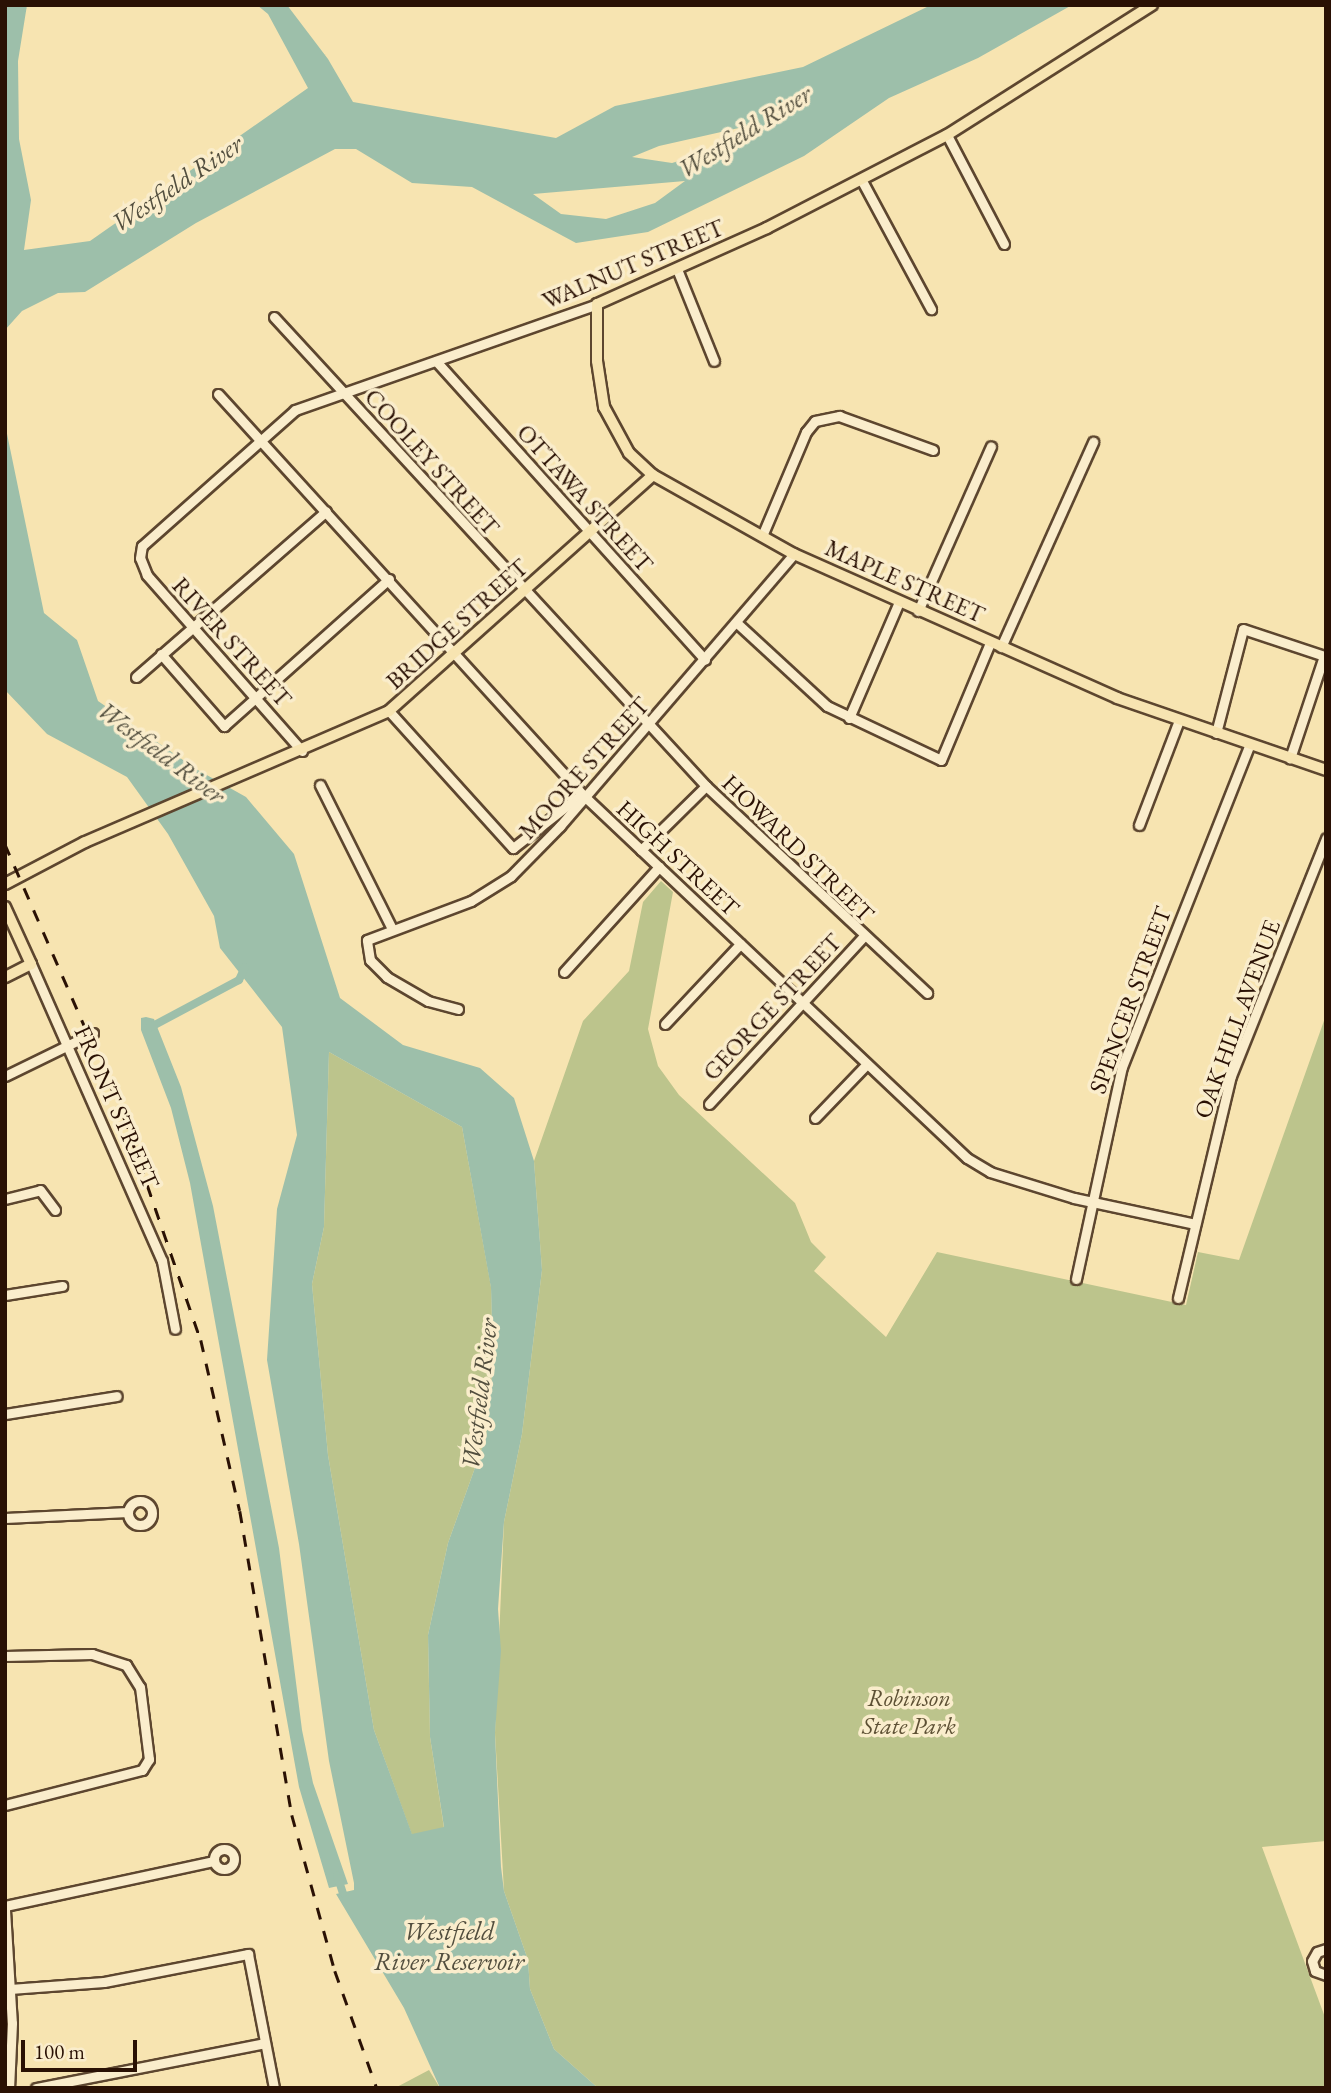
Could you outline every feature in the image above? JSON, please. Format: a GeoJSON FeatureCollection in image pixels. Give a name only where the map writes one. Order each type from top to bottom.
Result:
{"type":"FeatureCollection","features":[{"type":"Feature","properties":{"kind":"main road","name":"WALNUT STREET"},"geometry":{"type":"LineString","coordinates":[[597,304],[677,269],[947,135],[1152,5]]}},
{"type":"Feature","properties":{"kind":"main road","name":"MAPLE STREET"},"geometry":{"type":"LineString","coordinates":[[597,304],[597,361],[604,407],[629,453],[653,475],[794,554],[918,611],[1179,720],[1326,770]]}},
{"type":"Feature","properties":{"kind":"main road","name":"BRIDGE STREET"},"geometry":{"type":"LineString","coordinates":[[5,884],[64,851],[258,771],[389,711],[456,655],[653,475]]}},
{"type":"Feature","properties":{"kind":"main road","name":"FRONT STREET"},"geometry":{"type":"LineString","coordinates":[[5,907],[31,964]]}},
{"type":"Feature","properties":{"kind":"main road"},"geometry":{"type":"LineString","coordinates":[[5,977],[31,964]]}},
{"type":"Feature","properties":{"kind":"street"},"geometry":{"type":"LineString","coordinates":[[947,135],[1004,244]]}},
{"type":"Feature","properties":{"kind":"street"},"geometry":{"type":"LineString","coordinates":[[861,179],[931,309]]}},
{"type":"Feature","properties":{"kind":"street"},"geometry":{"type":"LineString","coordinates":[[677,269],[714,361]]}},
{"type":"Feature","properties":{"kind":"street","name":"WALNUT STREET"},"geometry":{"type":"LineString","coordinates":[[140,555],[149,539],[295,410],[597,304]]}},
{"type":"Feature","properties":{"kind":"street","name":"COOLEY STREET"},"geometry":{"type":"LineString","coordinates":[[274,317],[648,726]]}},
{"type":"Feature","properties":{"kind":"street","name":"OTTAWA STREET"},"geometry":{"type":"LineString","coordinates":[[436,361],[705,660]]}},
{"type":"Feature","properties":{"kind":"street","name":"HIGH STREET"},"geometry":{"type":"LineString","coordinates":[[218,394],[583,795],[976,1166],[1091,1202],[1195,1224]]}},
{"type":"Feature","properties":{"kind":"street"},"geometry":{"type":"LineString","coordinates":[[762,536],[806,432],[815,421],[839,416],[933,450]]}},
{"type":"Feature","properties":{"kind":"street"},"geometry":{"type":"LineString","coordinates":[[737,623],[816,698],[849,719],[941,760],[1093,442]]}},
{"type":"Feature","properties":{"kind":"street"},"geometry":{"type":"LineString","coordinates":[[918,611],[991,446]]}},
{"type":"Feature","properties":{"kind":"street"},"geometry":{"type":"LineString","coordinates":[[136,677],[326,511]]}},
{"type":"Feature","properties":{"kind":"street","name":"MOORE STREET"},"geometry":{"type":"LineString","coordinates":[[458,1009],[428,1001],[393,981],[374,965],[366,950],[369,938],[471,901],[502,884],[560,826],[583,795],[648,726],[794,554]]}},
{"type":"Feature","properties":{"kind":"street","name":"RIVER STREET"},"geometry":{"type":"LineString","coordinates":[[140,555],[147,575],[302,751]]}},
{"type":"Feature","properties":{"kind":"street"},"geometry":{"type":"LineString","coordinates":[[161,654],[225,726],[389,579]]}},
{"type":"Feature","properties":{"kind":"street"},"geometry":{"type":"LineString","coordinates":[[849,719],[899,602]]}},
{"type":"Feature","properties":{"kind":"street"},"geometry":{"type":"LineString","coordinates":[[1216,733],[1243,629],[1324,656],[1290,758]]}},
{"type":"Feature","properties":{"kind":"street"},"geometry":{"type":"LineString","coordinates":[[389,711],[513,848],[583,795]]}},
{"type":"Feature","properties":{"kind":"street"},"geometry":{"type":"LineString","coordinates":[[1139,825],[1179,720]]}},
{"type":"Feature","properties":{"kind":"street","name":"HOWARD STREET"},"geometry":{"type":"LineString","coordinates":[[648,726],[706,786],[863,937],[927,993]]}},
{"type":"Feature","properties":{"kind":"street","name":"SPENCER STREET"},"geometry":{"type":"LineString","coordinates":[[1076,1279],[1091,1202],[1128,1048],[1250,744]]}},
{"type":"Feature","properties":{"kind":"street"},"geometry":{"type":"LineString","coordinates":[[320,785],[392,929]]}},
{"type":"Feature","properties":{"kind":"street"},"geometry":{"type":"LineString","coordinates":[[641,850],[706,786]]}},
{"type":"Feature","properties":{"kind":"street","name":"OAK HILL AVENUE"},"geometry":{"type":"LineString","coordinates":[[1178,1298],[1231,1076],[1326,838]]}},
{"type":"Feature","properties":{"kind":"street"},"geometry":{"type":"LineString","coordinates":[[564,972],[659,867]]}},
{"type":"Feature","properties":{"kind":"street","name":"GEORGE STREET"},"geometry":{"type":"LineString","coordinates":[[709,1104],[863,937]]}},
{"type":"Feature","properties":{"kind":"street"},"geometry":{"type":"LineString","coordinates":[[665,1024],[740,944]]}},
{"type":"Feature","properties":{"kind":"street","name":"FRONT STREET"},"geometry":{"type":"LineString","coordinates":[[31,964],[162,1261],[175,1329]]}},
{"type":"Feature","properties":{"kind":"street"},"geometry":{"type":"LineString","coordinates":[[5,1076],[93,1033]]}},
{"type":"Feature","properties":{"kind":"street"},"geometry":{"type":"LineString","coordinates":[[815,1118],[867,1064]]}},
{"type":"Feature","properties":{"kind":"street"},"geometry":{"type":"LineString","coordinates":[[5,1199],[40,1190],[55,1210]]}},
{"type":"Feature","properties":{"kind":"street"},"geometry":{"type":"LineString","coordinates":[[5,1295],[62,1286]]}},
{"type":"Feature","properties":{"kind":"street"},"geometry":{"type":"LineString","coordinates":[[5,1414],[117,1396]]}},
{"type":"Feature","properties":{"kind":"street"},"geometry":{"type":"LineString","coordinates":[[5,1518],[128,1512]]}},
{"type":"Feature","properties":{"kind":"street"},"geometry":{"type":"LineString","coordinates":[[5,1656],[87,1653],[126,1665],[140,1687],[149,1759],[142,1770],[5,1805]]}},
{"type":"Feature","properties":{"kind":"street"},"geometry":{"type":"LineString","coordinates":[[9,2088],[5,1908],[214,1861]]}},
{"type":"Feature","properties":{"kind":"street"},"geometry":{"type":"LineString","coordinates":[[1326,1950],[1317,1952],[1312,1961],[1315,1971],[1326,1975]]}},
{"type":"Feature","properties":{"kind":"street"},"geometry":{"type":"LineString","coordinates":[[8,1996],[247,1954],[274,2088]]}},
{"type":"Feature","properties":{"kind":"street"},"geometry":{"type":"LineString","coordinates":[[36,2088],[265,2043]]}},
{"type":"Feature","properties":{"kind":"green space","name":"Robinson State Park"},"geometry":{"type":"Polygon","coordinates":[[[661,881],[673,892],[648,1029],[658,1066],[679,1095],[795,1203],[811,1242],[826,1257],[814,1271],[886,1337],[937,1252],[1186,1305],[1198,1252],[1239,1260],[1326,1015],[1326,1841],[1262,1847],[1326,2020],[1326,2088],[598,2088],[554,2049],[530,1989],[528,1960],[504,1891],[495,1733],[504,1522],[522,1434],[542,1270],[534,1161],[583,1021],[629,971],[643,902],[661,881]]]}},
{"type":"Feature","properties":{"kind":"green space"},"geometry":{"type":"Polygon","coordinates":[[[329,1052],[462,1127],[491,1287],[493,1365],[486,1437],[448,1543],[428,1635],[430,1737],[444,1828],[412,1835],[374,1730],[328,1455],[312,1284],[324,1227],[329,1052]]]}},
{"type":"Feature","properties":{"kind":"green space"},"geometry":{"type":"Polygon","coordinates":[[[429,2070],[440,2088],[395,2088],[429,2070]]]}},
{"type":"Feature","properties":{"kind":"water","name":"Westfield River"},"geometry":{"type":"Polygon","coordinates":[[[5,5],[27,5],[18,61],[19,139],[31,200],[24,250],[90,241],[308,88],[268,14],[257,5],[287,5],[328,59],[353,102],[556,138],[615,106],[803,67],[931,5],[1072,5],[978,58],[889,98],[804,156],[648,232],[576,243],[472,187],[412,183],[356,149],[335,149],[196,223],[85,292],[58,293],[22,311],[5,330],[5,5]],[[761,123],[659,146],[632,157],[672,163],[731,145],[761,123]],[[685,181],[533,194],[561,214],[606,219],[655,203],[685,181]]]}},
{"type":"Feature","properties":{"kind":"water"},"geometry":{"type":"Polygon","coordinates":[[[5,424],[44,613],[77,640],[98,701],[196,769],[246,797],[294,854],[340,998],[403,1045],[480,1068],[514,1098],[534,1161],[542,1270],[522,1434],[504,1522],[498,1609],[501,1651],[495,1733],[501,1867],[504,1891],[528,1960],[530,1989],[554,2049],[598,2088],[440,2088],[404,2008],[336,1894],[354,1890],[354,1883],[329,1761],[299,1544],[267,1360],[277,1209],[297,1135],[282,1027],[220,948],[214,916],[168,834],[127,777],[47,734],[5,690],[5,424]],[[329,1052],[324,1227],[312,1284],[328,1455],[374,1730],[412,1834],[444,1827],[430,1737],[428,1635],[448,1543],[486,1437],[493,1365],[491,1288],[462,1127],[329,1052]]]}},
{"type":"Feature","properties":{"kind":"water"},"geometry":{"type":"Polygon","coordinates":[[[141,1018],[154,1019],[181,1087],[213,1206],[279,1548],[302,1730],[313,1783],[348,1884],[329,1888],[299,1787],[190,1183],[171,1108],[141,1030],[141,1018]]]}},
{"type":"Feature","properties":{"kind":"waterway"},"geometry":{"type":"LineString","coordinates":[[149,1028],[239,980],[245,967]]}},
{"type":"Feature","properties":{"kind":"waterway"},"geometry":{"type":"LineString","coordinates":[[337,1875],[343,1893]]}},
{"type":"Feature","properties":{"kind":"railway"},"geometry":{"type":"LineString","coordinates":[[5,844],[124,1117],[201,1340],[240,1511],[292,1815],[335,1971],[377,2088]]}},
{"type":"Feature","properties":{"kind":"water label","name":"Westfield River Reservoir"},"geometry":{"type":"Point","coordinates":[449,1947]}}]}
